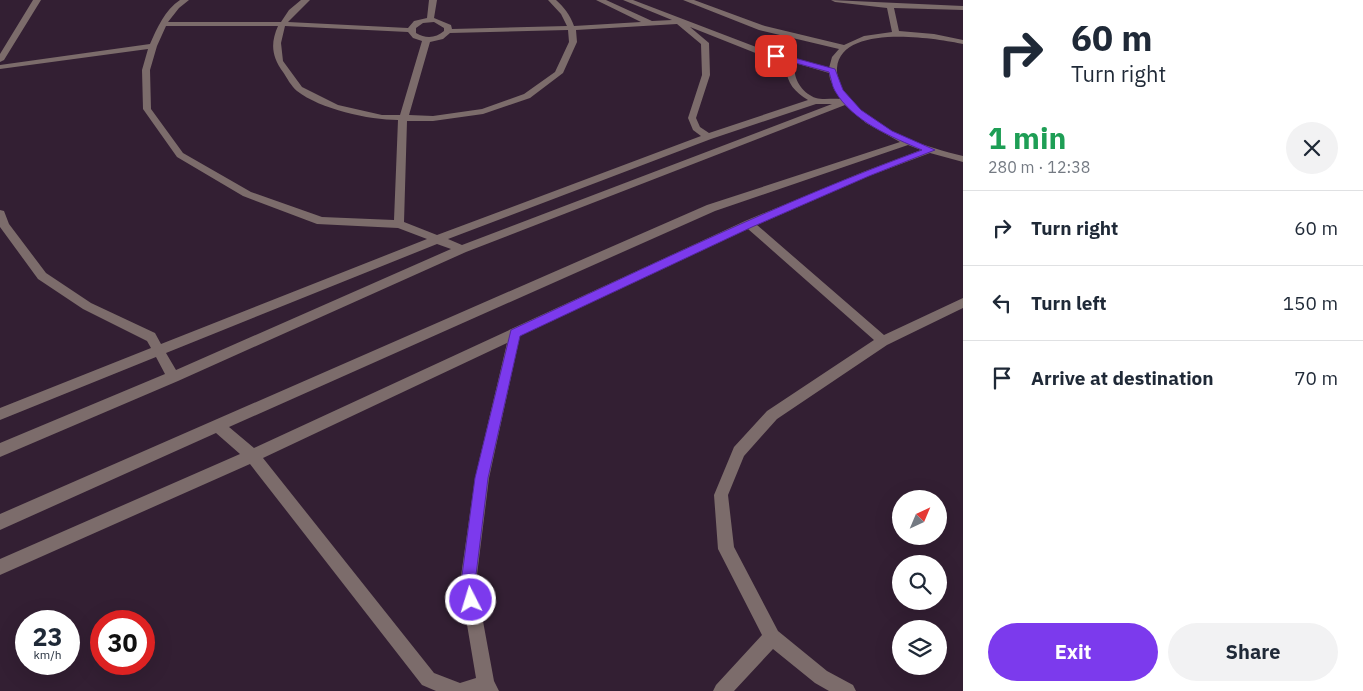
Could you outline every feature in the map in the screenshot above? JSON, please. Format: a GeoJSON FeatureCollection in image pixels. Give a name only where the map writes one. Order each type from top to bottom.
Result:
{"type":"FeatureCollection","features":[{"type":"Feature","properties":{"kind":"street"},"geometry":{"type":"LineString","coordinates":[[0,60],[36,0]]}},
{"type":"Feature","properties":{"kind":"street"},"geometry":{"type":"LineString","coordinates":[[169,0],[176,6]]}},
{"type":"Feature","properties":{"kind":"street"},"geometry":{"type":"LineString","coordinates":[[185,0],[176,6],[164,24],[152,46],[146,70],[147,109],[180,155],[247,194],[321,221],[399,224],[462,249]]}},
{"type":"Feature","properties":{"kind":"street"},"geometry":{"type":"LineString","coordinates":[[306,0],[282,24],[277,39],[276,54],[286,75],[295,85],[322,102],[381,118],[403,120],[470,115],[510,104],[541,87],[562,68],[572,48],[572,28],[562,10],[552,0]]}},
{"type":"Feature","properties":{"kind":"street"},"geometry":{"type":"LineString","coordinates":[[430,20],[433,0]]}},
{"type":"Feature","properties":{"kind":"street"},"geometry":{"type":"LineString","coordinates":[[600,0],[650,23]]}},
{"type":"Feature","properties":{"kind":"street"},"geometry":{"type":"LineString","coordinates":[[626,0],[761,52],[832,71]]}},
{"type":"Feature","properties":{"kind":"street"},"geometry":{"type":"LineString","coordinates":[[687,0],[762,28],[845,48]]}},
{"type":"Feature","properties":{"kind":"street"},"geometry":{"type":"LineString","coordinates":[[835,0],[890,6],[963,8]]}},
{"type":"Feature","properties":{"kind":"street"},"geometry":{"type":"LineString","coordinates":[[890,6],[896,34]]}},
{"type":"Feature","properties":{"kind":"street"},"geometry":{"type":"LineString","coordinates":[[411,30],[415,24],[430,20],[445,24],[448,31]]}},
{"type":"Feature","properties":{"kind":"street"},"geometry":{"type":"LineString","coordinates":[[164,24],[282,24],[411,30],[416,36],[427,39],[441,37],[448,31],[572,28],[679,22],[706,43],[706,75],[692,118],[696,128],[708,138]]}},
{"type":"Feature","properties":{"kind":"street"},"geometry":{"type":"LineString","coordinates":[[963,42],[932,36],[896,34],[866,38],[845,48],[838,54],[832,71],[839,91],[847,101],[873,123],[909,142],[963,159]]}},
{"type":"Feature","properties":{"kind":"street"},"geometry":{"type":"LineString","coordinates":[[399,224],[403,120],[427,39]]}},
{"type":"Feature","properties":{"kind":"street"},"geometry":{"type":"LineString","coordinates":[[0,67],[152,46]]}},
{"type":"Feature","properties":{"kind":"street"},"geometry":{"type":"LineString","coordinates":[[791,60],[789,69],[791,82],[799,91],[815,100]]}},
{"type":"Feature","properties":{"kind":"street"},"geometry":{"type":"LineString","coordinates":[[0,414],[438,239],[708,138],[815,100],[847,101]]}},
{"type":"Feature","properties":{"kind":"street"},"geometry":{"type":"LineString","coordinates":[[0,450],[173,377],[462,249],[847,101]]}},
{"type":"Feature","properties":{"kind":"street"},"geometry":{"type":"LineString","coordinates":[[0,522],[219,427],[711,208],[909,142]]}},
{"type":"Feature","properties":{"kind":"street"},"geometry":{"type":"LineString","coordinates":[[0,567],[252,456],[749,224],[866,174],[930,150]]}},
{"type":"Feature","properties":{"kind":"street"},"geometry":{"type":"LineString","coordinates":[[0,214],[4,225],[42,276],[87,306],[151,337],[173,377]]}},
{"type":"Feature","properties":{"kind":"street"},"geometry":{"type":"LineString","coordinates":[[749,224],[882,341]]}},
{"type":"Feature","properties":{"kind":"street"},"geometry":{"type":"LineString","coordinates":[[847,691],[821,677],[772,637],[726,549],[721,494],[739,452],[772,415],[882,341],[963,303]]}},
{"type":"Feature","properties":{"kind":"street"},"geometry":{"type":"LineString","coordinates":[[462,691],[488,687],[468,583],[482,478],[515,333]]}},
{"type":"Feature","properties":{"kind":"street"},"geometry":{"type":"LineString","coordinates":[[219,427],[252,456],[428,679],[458,691]]}},
{"type":"Feature","properties":{"kind":"street"},"geometry":{"type":"LineString","coordinates":[[722,691],[772,637]]}},
{"type":"Feature","properties":{"kind":"route"},"geometry":{"type":"LineString","coordinates":[[471,600],[468,583],[482,478],[515,333],[749,224],[866,174],[930,150],[890,133],[858,112],[839,91],[832,71],[776,56]]}}]}
